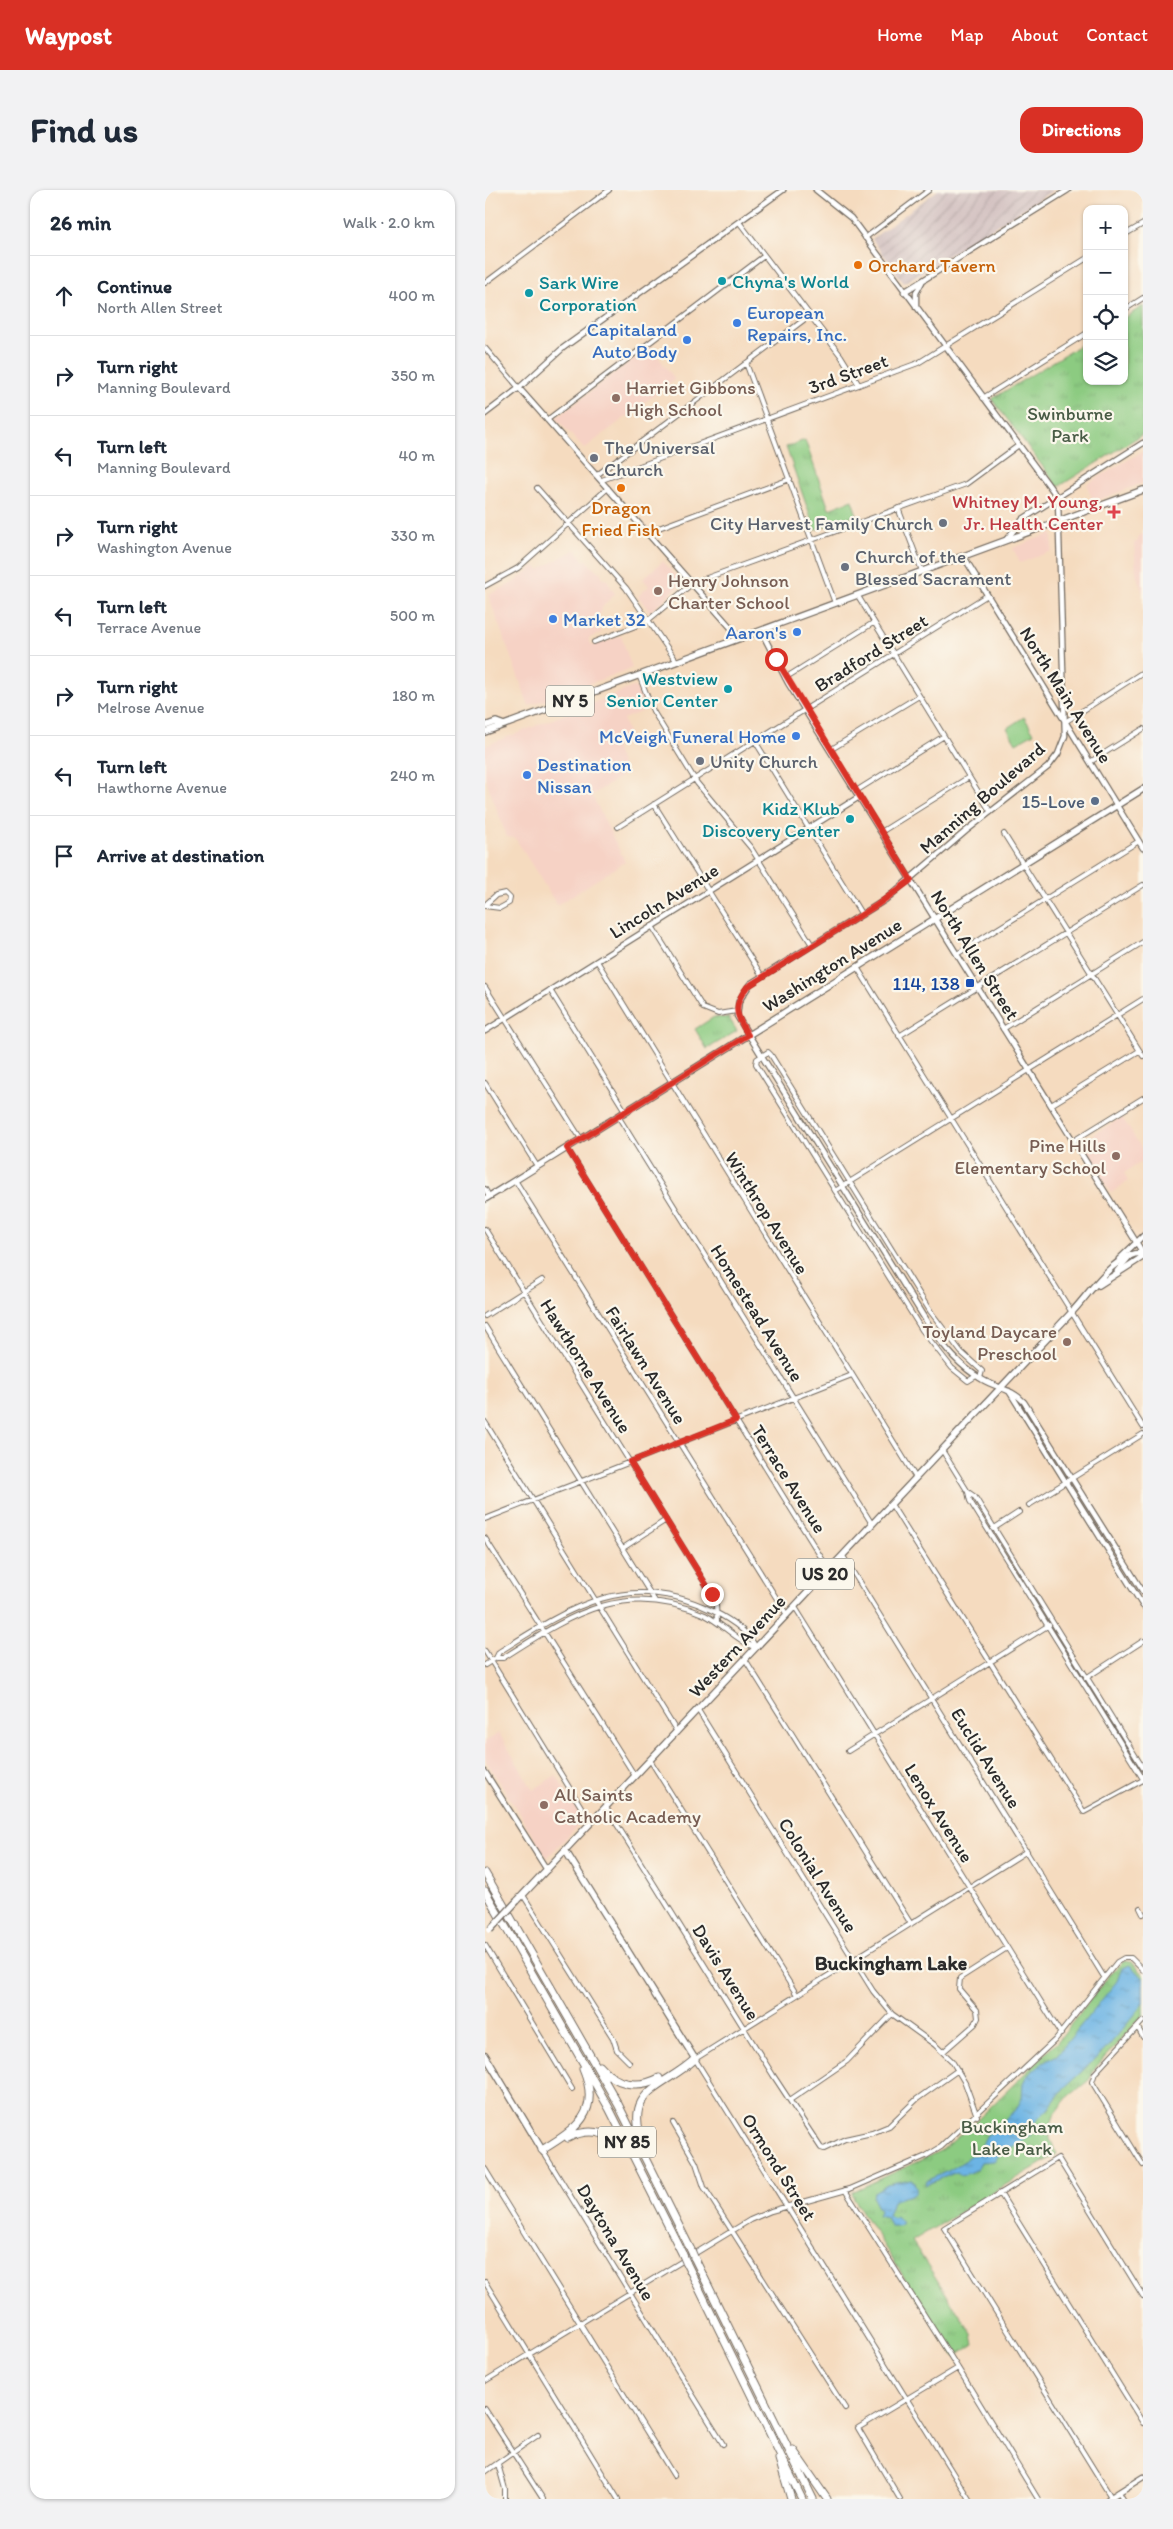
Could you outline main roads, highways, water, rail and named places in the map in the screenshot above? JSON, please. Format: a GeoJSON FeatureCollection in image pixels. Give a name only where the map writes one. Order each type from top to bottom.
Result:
{"type":"FeatureCollection","features":[{"type":"Feature","properties":{"kind":"highway"},"geometry":{"type":"LineString","coordinates":[[485,1867],[502,1903]]}},
{"type":"Feature","properties":{"kind":"highway","name":"NY 85"},"geometry":{"type":"LineString","coordinates":[[485,1873],[629,2125],[813,2499]]}},
{"type":"Feature","properties":{"kind":"highway","name":"NY 85"},"geometry":{"type":"LineString","coordinates":[[485,1891],[613,2116],[653,2193],[802,2499]]}},
{"type":"Feature","properties":{"kind":"highway"},"geometry":{"type":"LineString","coordinates":[[485,1900],[514,1941]]}},
{"type":"Feature","properties":{"kind":"highway"},"geometry":{"type":"LineString","coordinates":[[574,2028],[605,2072],[623,2082],[640,2084],[652,2081],[695,2059]]}},
{"type":"Feature","properties":{"kind":"highway"},"geometry":{"type":"LineString","coordinates":[[543,2151],[577,2127],[589,2105],[587,2078],[566,2032]]}},
{"type":"Feature","properties":{"kind":"highway"},"geometry":{"type":"LineString","coordinates":[[661,2188],[640,2136],[639,2111],[650,2090],[695,2059]]}},
{"type":"Feature","properties":{"kind":"highway"},"geometry":{"type":"LineString","coordinates":[[543,2151],[579,2134],[591,2132],[608,2135],[626,2148],[653,2193]]}},
{"type":"Feature","properties":{"kind":"highway"},"geometry":{"type":"LineString","coordinates":[[769,2409],[799,2460],[827,2499]]}},
{"type":"Feature","properties":{"kind":"highway"},"geometry":{"type":"LineString","coordinates":[[765,2422],[791,2499]]}},
{"type":"Feature","properties":{"kind":"main road","name":"NY 5"},"geometry":{"type":"LineString","coordinates":[[485,732],[1143,490]]}},
{"type":"Feature","properties":{"kind":"main road"},"geometry":{"type":"LineString","coordinates":[[485,726],[496,722],[504,726]]}},
{"type":"Feature","properties":{"kind":"main road","name":"Washington Avenue"},"geometry":{"type":"LineString","coordinates":[[487,1197],[1143,789]]}},
{"type":"Feature","properties":{"kind":"main road","name":"Western Avenue"},"geometry":{"type":"LineString","coordinates":[[485,1935],[1001,1388],[1115,1264],[1131,1255],[1143,1253]]}},
{"type":"Feature","properties":{"kind":"main road","name":"Western Avenue"},"geometry":{"type":"LineString","coordinates":[[1093,1290],[1114,1274],[1141,1258],[1143,1253]]}},
{"type":"Feature","properties":{"kind":"main road","name":"Ormond Street"},"geometry":{"type":"LineString","coordinates":[[565,1850],[695,2059]]}},
{"type":"Feature","properties":{"kind":"main road","name":"Daytona Avenue"},"geometry":{"type":"LineString","coordinates":[[485,2055],[543,2151]]}},
{"type":"Feature","properties":{"kind":"water"},"geometry":{"type":"Polygon","coordinates":[[[1130,1965],[1143,1979],[1143,2002],[1106,2049],[1064,2088],[1048,2109],[1034,2123],[1030,2136],[1007,2149],[994,2161],[981,2162],[977,2169],[962,2176],[957,2172],[925,2185],[926,2181],[950,2170],[977,2153],[987,2136],[1016,2110],[1022,2098],[1023,2083],[1026,2077],[1041,2064],[1057,2055],[1117,1981],[1122,1968],[1130,1965]]]}},
{"type":"Feature","properties":{"kind":"water"},"geometry":{"type":"Polygon","coordinates":[[[911,2179],[915,2185],[915,2192],[893,2201],[888,2215],[893,2218],[896,2216],[902,2223],[898,2226],[890,2226],[886,2217],[878,2215],[880,2211],[873,2198],[874,2192],[887,2184],[911,2179]]]}},
{"type":"Feature","properties":{"kind":"place","name":"Orchard Tavern"},"geometry":{"type":"Point","coordinates":[858,265]}},
{"type":"Feature","properties":{"kind":"place","name":"Chyna's World"},"geometry":{"type":"Point","coordinates":[722,281]}},
{"type":"Feature","properties":{"kind":"place","name":"Sark Wire Corporation"},"geometry":{"type":"Point","coordinates":[529,293]}},
{"type":"Feature","properties":{"kind":"place","name":"European Repairs, Inc."},"geometry":{"type":"Point","coordinates":[737,323]}},
{"type":"Feature","properties":{"kind":"place","name":"Capitaland Auto Body"},"geometry":{"type":"Point","coordinates":[687,340]}},
{"type":"Feature","properties":{"kind":"place","name":"Harriet Gibbons High School"},"geometry":{"type":"Point","coordinates":[616,398]}},
{"type":"Feature","properties":{"kind":"place","name":"The Universal Church"},"geometry":{"type":"Point","coordinates":[594,458]}},
{"type":"Feature","properties":{"kind":"place","name":"Dragon Fried Fish"},"geometry":{"type":"Point","coordinates":[621,488]}},
{"type":"Feature","properties":{"kind":"place","name":"Whitney M. Young, Jr. Health Center"},"geometry":{"type":"Point","coordinates":[1114,512]}},
{"type":"Feature","properties":{"kind":"place","name":"City Harvest Family Church"},"geometry":{"type":"Point","coordinates":[943,523]}},
{"type":"Feature","properties":{"kind":"place","name":"Church of the Blessed Sacrament"},"geometry":{"type":"Point","coordinates":[845,567]}},
{"type":"Feature","properties":{"kind":"place","name":"Henry Johnson Charter School"},"geometry":{"type":"Point","coordinates":[658,591]}},
{"type":"Feature","properties":{"kind":"place","name":"Market 32"},"geometry":{"type":"Point","coordinates":[553,619]}},
{"type":"Feature","properties":{"kind":"place","name":"Aaron's"},"geometry":{"type":"Point","coordinates":[797,632]}},
{"type":"Feature","properties":{"kind":"place","name":"Westview Senior Center"},"geometry":{"type":"Point","coordinates":[728,689]}},
{"type":"Feature","properties":{"kind":"place","name":"McVeigh Funeral Home"},"geometry":{"type":"Point","coordinates":[796,736]}},
{"type":"Feature","properties":{"kind":"place","name":"Unity Church"},"geometry":{"type":"Point","coordinates":[700,761]}},
{"type":"Feature","properties":{"kind":"place","name":"Destination Nissan"},"geometry":{"type":"Point","coordinates":[527,775]}},
{"type":"Feature","properties":{"kind":"place","name":"15-Love"},"geometry":{"type":"Point","coordinates":[1095,801]}},
{"type":"Feature","properties":{"kind":"place","name":"Kidz Klub Discovery Center"},"geometry":{"type":"Point","coordinates":[850,819]}},
{"type":"Feature","properties":{"kind":"place","name":"114, 138"},"geometry":{"type":"Point","coordinates":[970,983]}},
{"type":"Feature","properties":{"kind":"place","name":"Pine Hills Elementary School"},"geometry":{"type":"Point","coordinates":[1116,1156]}},
{"type":"Feature","properties":{"kind":"place","name":"Toyland Daycare Preschool"},"geometry":{"type":"Point","coordinates":[1067,1342]}},
{"type":"Feature","properties":{"kind":"place","name":"All Saints Catholic Academy"},"geometry":{"type":"Point","coordinates":[544,1805]}},
{"type":"Feature","properties":{"kind":"district","name":"Buckingham Lake"},"geometry":{"type":"Point","coordinates":[891,1963]}},
{"type":"Feature","properties":{"kind":"park label","name":"Swinburne Park"},"geometry":{"type":"Point","coordinates":[1070,424]}},
{"type":"Feature","properties":{"kind":"park label","name":"Buckingham Lake Park"},"geometry":{"type":"Point","coordinates":[1012,2137]}}]}
